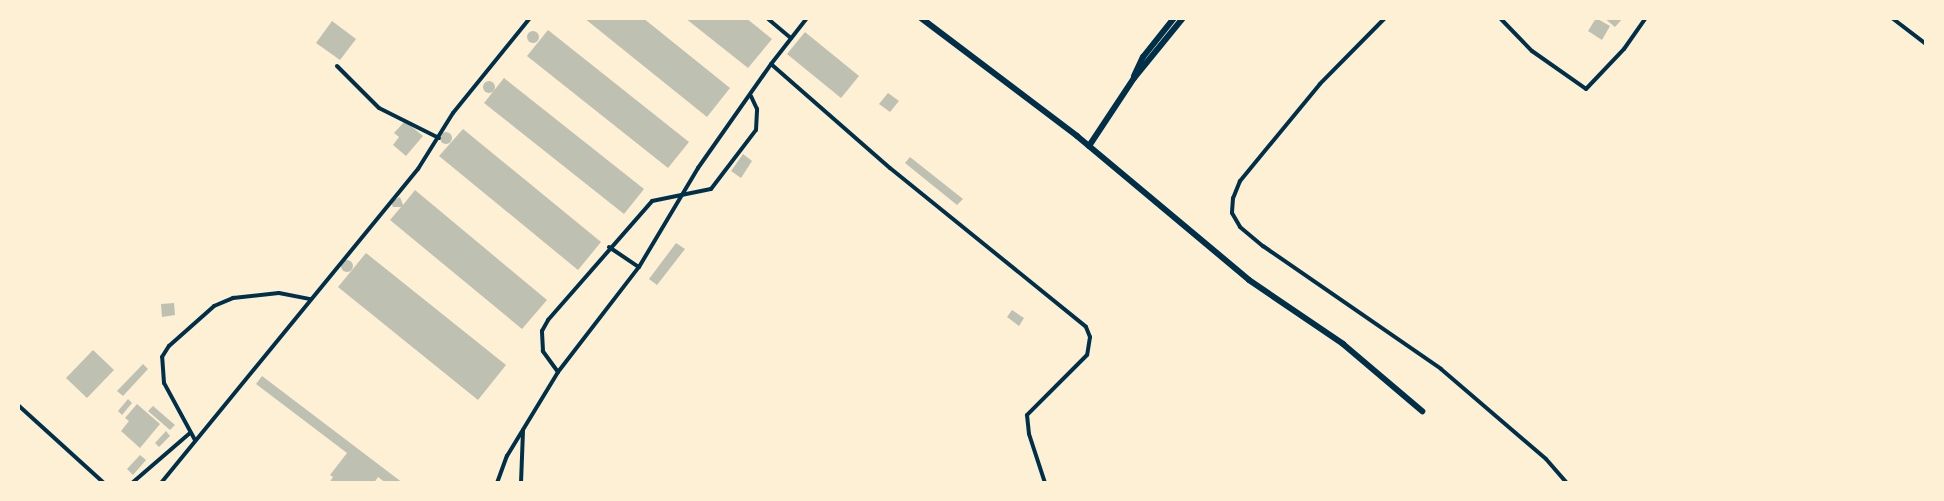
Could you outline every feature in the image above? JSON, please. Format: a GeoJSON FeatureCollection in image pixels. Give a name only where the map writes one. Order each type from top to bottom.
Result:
{"type":"FeatureCollection","features":[{"type":"Feature","properties":{"kind":"street"},"geometry":{"type":"LineString","coordinates":[[921,18],[1089,146],[1249,280],[1343,344],[1422,411]]}},
{"type":"Feature","properties":{"kind":"street"},"geometry":{"type":"LineString","coordinates":[[1134,78],[1143,57],[1174,18]]}},
{"type":"Feature","properties":{"kind":"street"},"geometry":{"type":"LineString","coordinates":[[1089,146],[1134,78],[1183,18]]}},
{"type":"Feature","properties":{"kind":"lane"},"geometry":{"type":"LineString","coordinates":[[162,483],[251,377],[310,299],[418,169],[472,89],[530,18]]}},
{"type":"Feature","properties":{"kind":"lane"},"geometry":{"type":"LineString","coordinates":[[767,18],[791,38]]}},
{"type":"Feature","properties":{"kind":"lane"},"geometry":{"type":"LineString","coordinates":[[497,483],[523,429],[558,372],[639,267],[682,194],[771,64],[807,18]]}},
{"type":"Feature","properties":{"kind":"lane"},"geometry":{"type":"LineString","coordinates":[[1385,18],[1320,84],[1240,181],[1233,198],[1232,213],[1240,227],[1263,246],[1440,369],[1546,459],[1567,483]]}},
{"type":"Feature","properties":{"kind":"lane"},"geometry":{"type":"LineString","coordinates":[[1500,18],[1532,51],[1586,89],[1624,49],[1646,18]]}},
{"type":"Feature","properties":{"kind":"lane"},"geometry":{"type":"LineString","coordinates":[[1892,18],[1926,44]]}},
{"type":"Feature","properties":{"kind":"lane"},"geometry":{"type":"LineString","coordinates":[[771,64],[890,168],[1086,327],[1090,337],[1087,355],[1027,415],[1029,434],[1045,483]]}},
{"type":"Feature","properties":{"kind":"lane"},"geometry":{"type":"LineString","coordinates":[[337,66],[379,108],[439,138]]}},
{"type":"Feature","properties":{"kind":"lane"},"geometry":{"type":"LineString","coordinates":[[558,372],[543,351],[542,331],[609,248],[652,201],[711,189],[756,130],[757,109],[750,96]]}},
{"type":"Feature","properties":{"kind":"lane"},"geometry":{"type":"LineString","coordinates":[[609,248],[639,267]]}},
{"type":"Feature","properties":{"kind":"lane"},"geometry":{"type":"LineString","coordinates":[[195,441],[164,383],[162,357],[169,346],[214,306],[233,298],[279,293],[310,299]]}},
{"type":"Feature","properties":{"kind":"lane"},"geometry":{"type":"LineString","coordinates":[[18,405],[104,483]]}},
{"type":"Feature","properties":{"kind":"lane"},"geometry":{"type":"LineString","coordinates":[[521,483],[523,429]]}},
{"type":"Feature","properties":{"kind":"lane"},"geometry":{"type":"LineString","coordinates":[[132,483],[190,433]]}},
{"type":"Feature","properties":{"kind":"building"},"geometry":{"type":"Polygon","coordinates":[[[584,18],[643,18],[730,88],[707,117],[584,18]]]}},
{"type":"Feature","properties":{"kind":"building"},"geometry":{"type":"Polygon","coordinates":[[[685,18],[746,18],[772,39],[748,68],[685,18]]]}},
{"type":"Feature","properties":{"kind":"building"},"geometry":{"type":"Polygon","coordinates":[[[1596,18],[1610,26],[1602,40],[1588,31],[1596,18]]]}},
{"type":"Feature","properties":{"kind":"building"},"geometry":{"type":"Polygon","coordinates":[[[1604,18],[1623,18],[1615,27],[1604,18]]]}},
{"type":"Feature","properties":{"kind":"building"},"geometry":{"type":"Polygon","coordinates":[[[332,21],[356,39],[340,60],[316,43],[332,21]]]}},
{"type":"Feature","properties":{"kind":"building"},"geometry":{"type":"Polygon","coordinates":[[[548,30],[689,142],[668,168],[527,56],[548,30]]]}},
{"type":"Feature","properties":{"kind":"building"},"geometry":{"type":"Polygon","coordinates":[[[535,31],[539,37],[535,43],[531,43],[527,35],[535,31]]]}},
{"type":"Feature","properties":{"kind":"building"},"geometry":{"type":"Polygon","coordinates":[[[805,32],[859,76],[841,98],[787,54],[805,32]]]}},
{"type":"Feature","properties":{"kind":"building"},"geometry":{"type":"Polygon","coordinates":[[[504,78],[644,189],[624,214],[484,103],[504,78]]]}},
{"type":"Feature","properties":{"kind":"building"},"geometry":{"type":"Polygon","coordinates":[[[489,81],[495,87],[489,93],[483,87],[489,81]]]}},
{"type":"Feature","properties":{"kind":"building"},"geometry":{"type":"Polygon","coordinates":[[[888,93],[899,101],[890,112],[879,104],[888,93]]]}},
{"type":"Feature","properties":{"kind":"building"},"geometry":{"type":"Polygon","coordinates":[[[405,121],[423,136],[406,156],[393,145],[399,137],[394,133],[405,121]]]}},
{"type":"Feature","properties":{"kind":"building"},"geometry":{"type":"Polygon","coordinates":[[[463,129],[601,242],[578,270],[439,156],[463,129]]]}},
{"type":"Feature","properties":{"kind":"building"},"geometry":{"type":"Polygon","coordinates":[[[446,132],[452,138],[446,144],[440,138],[446,132]]]}},
{"type":"Feature","properties":{"kind":"building"},"geometry":{"type":"Polygon","coordinates":[[[743,154],[752,161],[741,178],[731,171],[743,154]]]}},
{"type":"Feature","properties":{"kind":"building"},"geometry":{"type":"Polygon","coordinates":[[[910,157],[963,199],[957,205],[905,163],[910,157]]]}},
{"type":"Feature","properties":{"kind":"building"},"geometry":{"type":"Polygon","coordinates":[[[415,190],[547,300],[522,329],[390,220],[401,207],[393,207],[391,202],[400,197],[403,205],[415,190]]]}},
{"type":"Feature","properties":{"kind":"building"},"geometry":{"type":"Polygon","coordinates":[[[676,243],[685,249],[657,285],[649,279],[676,243]]]}},
{"type":"Feature","properties":{"kind":"building"},"geometry":{"type":"Polygon","coordinates":[[[366,253],[506,365],[478,400],[338,287],[366,253]]]}},
{"type":"Feature","properties":{"kind":"building"},"geometry":{"type":"Polygon","coordinates":[[[347,260],[353,266],[347,272],[341,266],[347,260]]]}},
{"type":"Feature","properties":{"kind":"building"},"geometry":{"type":"Polygon","coordinates":[[[174,303],[175,315],[162,317],[161,304],[174,303]]]}},
{"type":"Feature","properties":{"kind":"building"},"geometry":{"type":"Polygon","coordinates":[[[1012,310],[1024,318],[1019,326],[1007,317],[1012,310]]]}},
{"type":"Feature","properties":{"kind":"building"},"geometry":{"type":"Polygon","coordinates":[[[93,350],[114,370],[87,398],[66,378],[93,350]]]}},
{"type":"Feature","properties":{"kind":"building"},"geometry":{"type":"Polygon","coordinates":[[[143,364],[148,369],[123,396],[117,391],[143,364]]]}},
{"type":"Feature","properties":{"kind":"building"},"geometry":{"type":"Polygon","coordinates":[[[262,376],[403,483],[386,483],[378,477],[374,483],[329,483],[333,477],[330,475],[347,453],[256,384],[262,376]]]}},
{"type":"Feature","properties":{"kind":"building"},"geometry":{"type":"Polygon","coordinates":[[[128,399],[132,403],[122,415],[118,411],[128,399]]]}},
{"type":"Feature","properties":{"kind":"building"},"geometry":{"type":"Polygon","coordinates":[[[137,404],[160,424],[140,448],[121,431],[129,421],[125,418],[137,404]]]}},
{"type":"Feature","properties":{"kind":"building"},"geometry":{"type":"Polygon","coordinates":[[[153,406],[175,425],[170,430],[148,411],[153,406]]]}},
{"type":"Feature","properties":{"kind":"building"},"geometry":{"type":"Polygon","coordinates":[[[166,431],[170,436],[159,447],[155,443],[166,431]]]}},
{"type":"Feature","properties":{"kind":"building"},"geometry":{"type":"Polygon","coordinates":[[[140,455],[146,460],[133,475],[127,469],[140,455]]]}}]}
